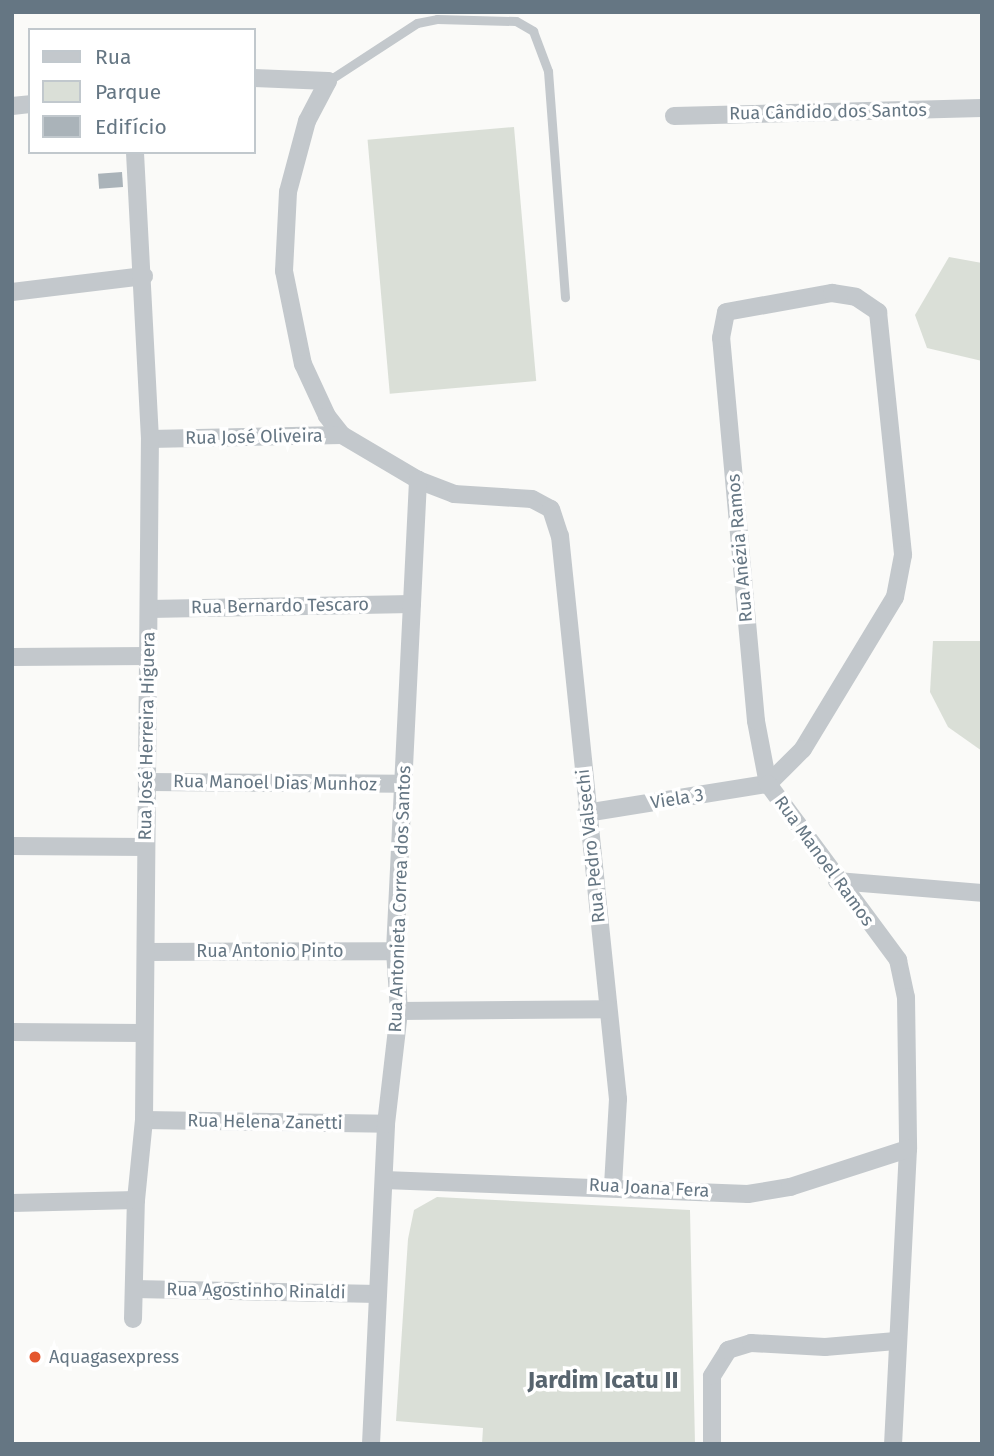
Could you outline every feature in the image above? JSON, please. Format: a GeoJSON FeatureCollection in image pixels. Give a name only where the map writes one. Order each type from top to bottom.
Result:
{"type":"FeatureCollection","features":[{"type":"Feature","properties":{"kind":"street"},"geometry":{"type":"LineString","coordinates":[[256,78],[328,81],[307,121],[288,192],[284,271],[303,364],[327,416],[342,435]]}},
{"type":"Feature","properties":{"kind":"street","name":"Rua Cândido dos Santos"},"geometry":{"type":"LineString","coordinates":[[674,116],[982,108]]}},
{"type":"Feature","properties":{"kind":"street","name":"Rua José Herreira Higuera"},"geometry":{"type":"LineString","coordinates":[[133,1319],[136,1200],[144,1120],[142,1033],[146,952],[150,439],[144,276],[135,154]]}},
{"type":"Feature","properties":{"kind":"street"},"geometry":{"type":"LineString","coordinates":[[12,292],[144,276]]}},
{"type":"Feature","properties":{"kind":"street","name":"Rua Manoel Ramos"},"geometry":{"type":"LineString","coordinates":[[726,312],[832,293],[856,297],[878,312],[903,555],[895,597],[803,749],[768,784],[837,881],[898,960],[906,997],[908,1149],[896,1341],[893,1444]]}},
{"type":"Feature","properties":{"kind":"street","name":"Rua Anézia Ramos"},"geometry":{"type":"LineString","coordinates":[[726,312],[721,338],[756,721],[768,784]]}},
{"type":"Feature","properties":{"kind":"street","name":"Rua José Oliveira"},"geometry":{"type":"LineString","coordinates":[[150,439],[342,435],[418,480],[454,494],[532,499],[551,509]]}},
{"type":"Feature","properties":{"kind":"street","name":"Rua Antonieta Correa dos Santos"},"geometry":{"type":"LineString","coordinates":[[371,1444],[386,1124],[399,1011],[395,951],[418,480]]}},
{"type":"Feature","properties":{"kind":"street","name":"Rua Pedro Valsechi"},"geometry":{"type":"LineString","coordinates":[[551,509],[560,536],[586,813],[618,1099],[613,1185]]}},
{"type":"Feature","properties":{"kind":"street","name":"Rua Bernardo Tescaro"},"geometry":{"type":"LineString","coordinates":[[149,609],[412,604]]}},
{"type":"Feature","properties":{"kind":"street"},"geometry":{"type":"LineString","coordinates":[[12,657],[148,656]]}},
{"type":"Feature","properties":{"kind":"street","name":"Rua Manoel Dias Munhoz"},"geometry":{"type":"LineString","coordinates":[[147,782],[403,785]]}},
{"type":"Feature","properties":{"kind":"street","name":"Viela 3"},"geometry":{"type":"LineString","coordinates":[[586,813],[768,784]]}},
{"type":"Feature","properties":{"kind":"street"},"geometry":{"type":"LineString","coordinates":[[12,846],[146,846]]}},
{"type":"Feature","properties":{"kind":"street"},"geometry":{"type":"LineString","coordinates":[[837,881],[982,893]]}},
{"type":"Feature","properties":{"kind":"street","name":"Rua Antonio Pinto"},"geometry":{"type":"LineString","coordinates":[[146,952],[395,951]]}},
{"type":"Feature","properties":{"kind":"street"},"geometry":{"type":"LineString","coordinates":[[399,1011],[608,1009]]}},
{"type":"Feature","properties":{"kind":"street"},"geometry":{"type":"LineString","coordinates":[[12,1032],[142,1033]]}},
{"type":"Feature","properties":{"kind":"street","name":"Rua Helena Zanetti"},"geometry":{"type":"LineString","coordinates":[[144,1120],[386,1124]]}},
{"type":"Feature","properties":{"kind":"street","name":"Rua Joana Fera"},"geometry":{"type":"LineString","coordinates":[[384,1180],[613,1185],[748,1194],[790,1187],[908,1149]]}},
{"type":"Feature","properties":{"kind":"street"},"geometry":{"type":"LineString","coordinates":[[12,1203],[136,1200]]}},
{"type":"Feature","properties":{"kind":"street","name":"Rua Agostinho Rinaldi"},"geometry":{"type":"LineString","coordinates":[[134,1289],[378,1294]]}},
{"type":"Feature","properties":{"kind":"street"},"geometry":{"type":"LineString","coordinates":[[712,1444],[712,1376],[728,1350],[751,1343],[825,1347],[896,1341]]}},
{"type":"Feature","properties":{"kind":"lane"},"geometry":{"type":"LineString","coordinates":[[328,81],[397,32],[437,19],[516,21],[533,31],[548,71],[565,297]]}},
{"type":"Feature","properties":{"kind":"green space"},"geometry":{"type":"Polygon","coordinates":[[[514,127],[536,381],[390,394],[368,140],[514,127]]]}},
{"type":"Feature","properties":{"kind":"green space"},"geometry":{"type":"Polygon","coordinates":[[[949,257],[982,263],[982,361],[927,348],[915,315],[949,257]]]}},
{"type":"Feature","properties":{"kind":"green space"},"geometry":{"type":"Polygon","coordinates":[[[933,641],[982,641],[982,751],[948,727],[930,692],[933,641]]]}},
{"type":"Feature","properties":{"kind":"green space"},"geometry":{"type":"Polygon","coordinates":[[[437,1197],[690,1210],[695,1444],[482,1444],[483,1428],[396,1421],[408,1239],[414,1210],[437,1197]]]}},
{"type":"Feature","properties":{"kind":"building"},"geometry":{"type":"Polygon","coordinates":[[[122,172],[123,187],[99,189],[98,174],[122,172]]]}},
{"type":"Feature","properties":{"kind":"place","name":"Aquagasexpress"},"geometry":{"type":"Point","coordinates":[35,1357]}},
{"type":"Feature","properties":{"kind":"district","name":"Jardim Icatu II"},"geometry":{"type":"Point","coordinates":[603,1381]}}]}
